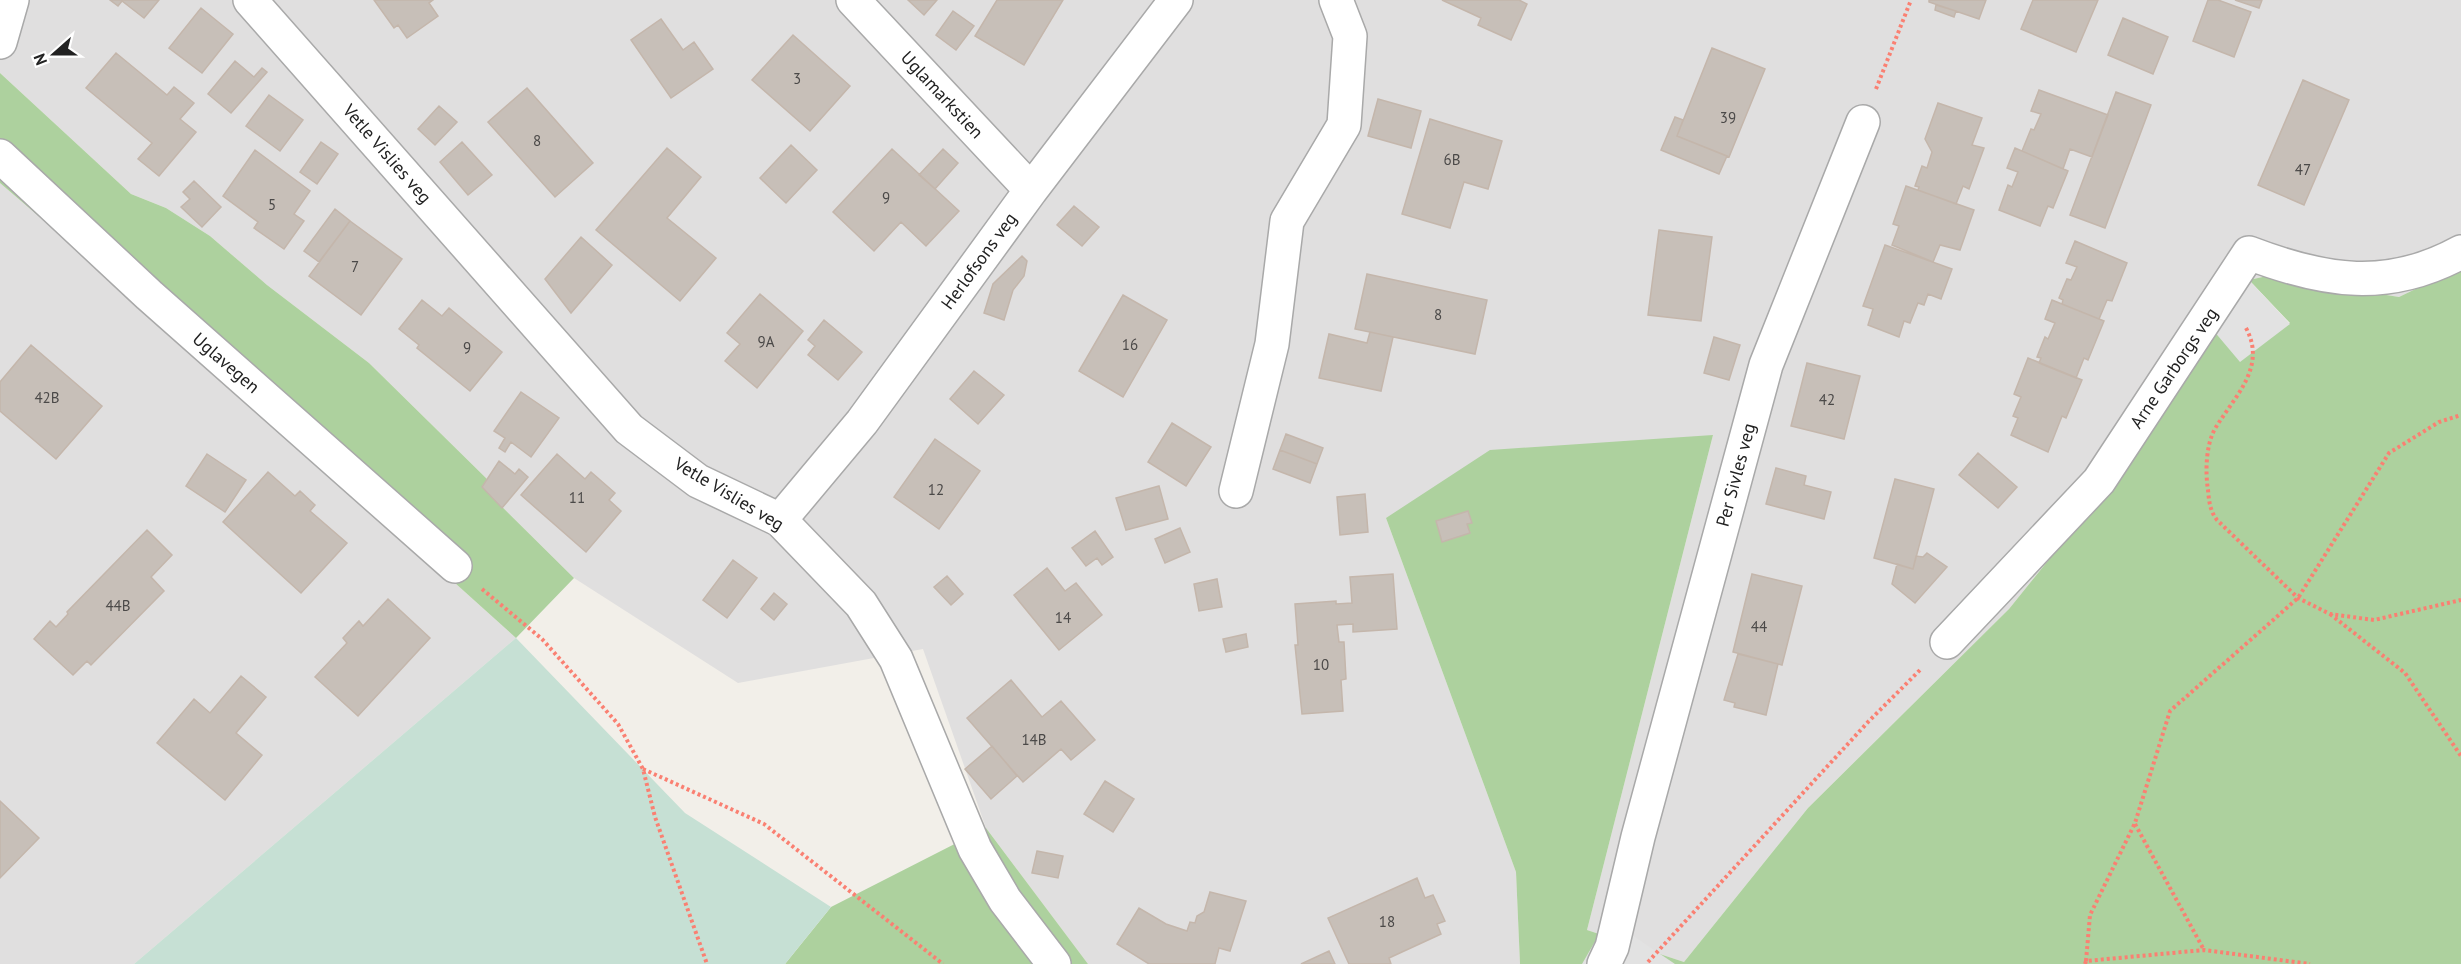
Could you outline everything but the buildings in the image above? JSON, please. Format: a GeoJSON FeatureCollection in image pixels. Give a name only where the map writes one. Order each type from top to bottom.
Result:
{"type":"FeatureCollection","features":[{"type":"Feature","properties":{"kind":"street"},"geometry":{"type":"LineString","coordinates":[[0,42],[12,0]]}},
{"type":"Feature","properties":{"kind":"street","name":"Vetle Vislies veg"},"geometry":{"type":"LineString","coordinates":[[250,0],[629,429],[698,481],[780,520],[861,604],[896,658],[975,849],[1005,900],[1054,964]]}},
{"type":"Feature","properties":{"kind":"street","name":"Uglamarkstien"},"geometry":{"type":"LineString","coordinates":[[853,0],[1031,190]]}},
{"type":"Feature","properties":{"kind":"street","name":"Herlofsons veg"},"geometry":{"type":"LineString","coordinates":[[780,520],[862,422],[1031,190],[1176,0]]}},
{"type":"Feature","properties":{"kind":"street"},"geometry":{"type":"LineString","coordinates":[[1236,491],[1272,344],[1287,221],[1344,126],[1350,36],[1336,0]]}},
{"type":"Feature","properties":{"kind":"street","name":"Per Sivles veg"},"geometry":{"type":"LineString","coordinates":[[1604,964],[1612,947],[1638,837],[1766,364],[1863,122]]}},
{"type":"Feature","properties":{"kind":"street","name":"Uglavegen"},"geometry":{"type":"LineString","coordinates":[[0,156],[149,295],[455,566]]}},
{"type":"Feature","properties":{"kind":"street","name":"Arne Garborgs veg"},"geometry":{"type":"LineString","coordinates":[[1947,642],[2099,481],[2249,253],[2281,265],[2358,279],[2381,279],[2412,273],[2461,252]]}},
{"type":"Feature","properties":{"kind":"path"},"geometry":{"type":"LineString","coordinates":[[1863,122],[1911,0]]}},
{"type":"Feature","properties":{"kind":"path"},"geometry":{"type":"LineString","coordinates":[[2226,290],[2250,335],[2253,348],[2252,368],[2242,391],[2215,428],[2212,437],[2206,477],[2211,510],[2222,526],[2298,598],[2330,614],[2405,673],[2461,756]]}},
{"type":"Feature","properties":{"kind":"path"},"geometry":{"type":"LineString","coordinates":[[2310,964],[2204,950],[2086,962],[2090,915],[2135,823],[2170,711],[2298,598],[2389,453],[2439,422],[2461,415]]}},
{"type":"Feature","properties":{"kind":"path"},"geometry":{"type":"LineString","coordinates":[[455,566],[542,639],[618,724],[643,769],[655,817],[707,964]]}},
{"type":"Feature","properties":{"kind":"path"},"geometry":{"type":"LineString","coordinates":[[2330,614],[2374,620],[2461,600]]}},
{"type":"Feature","properties":{"kind":"path"},"geometry":{"type":"LineString","coordinates":[[1645,964],[1868,722],[1947,642]]}},
{"type":"Feature","properties":{"kind":"path"},"geometry":{"type":"LineString","coordinates":[[643,769],[764,824],[943,964]]}},
{"type":"Feature","properties":{"kind":"path"},"geometry":{"type":"LineString","coordinates":[[2135,823],[2204,950]]}},
{"type":"Feature","properties":{"kind":"shaded area"},"geometry":{"type":"Polygon","coordinates":[[[0,0],[2461,0],[2461,267],[2399,297],[2267,276],[2249,280],[2144,442],[2009,609],[1808,808],[1684,962],[1587,930],[1713,435],[1386,518],[1516,872],[1520,964],[1088,964],[986,828],[923,649],[738,683],[574,578],[482,487],[487,479],[369,363],[267,285],[210,236],[166,208],[131,194],[0,73],[0,0]]]}},
{"type":"Feature","properties":{"kind":"shaded area"},"geometry":{"type":"Polygon","coordinates":[[[0,183],[224,375],[516,638],[134,964],[0,964],[0,183]]]}},
{"type":"Feature","properties":{"kind":"shaded area"},"geometry":{"type":"Polygon","coordinates":[[[2249,280],[2290,324],[2240,362],[2213,330],[2249,280]]]}},
{"type":"Feature","properties":{"kind":"shaded area"},"geometry":{"type":"Polygon","coordinates":[[[1608,919],[1675,964],[1582,964],[1608,919]]]}},
{"type":"Feature","properties":{"kind":"green space"},"geometry":{"type":"Polygon","coordinates":[[[0,73],[131,194],[166,208],[210,236],[267,285],[369,363],[487,479],[482,487],[574,578],[516,638],[224,375],[0,183],[0,73]]]}},
{"type":"Feature","properties":{"kind":"green space"},"geometry":{"type":"Polygon","coordinates":[[[2461,267],[2461,964],[1520,964],[1516,872],[1386,518],[1490,450],[1713,435],[1587,930],[1684,962],[1808,808],[2009,609],[2144,442],[2213,330],[2290,323],[2249,280],[2267,276],[2399,297],[2461,267]]]}},
{"type":"Feature","properties":{"kind":"green space"},"geometry":{"type":"Polygon","coordinates":[[[516,638],[685,813],[831,907],[785,964],[134,964],[516,638]]]}},
{"type":"Feature","properties":{"kind":"green space"},"geometry":{"type":"Polygon","coordinates":[[[986,828],[1088,964],[785,964],[831,907],[986,828]]]}}]}
